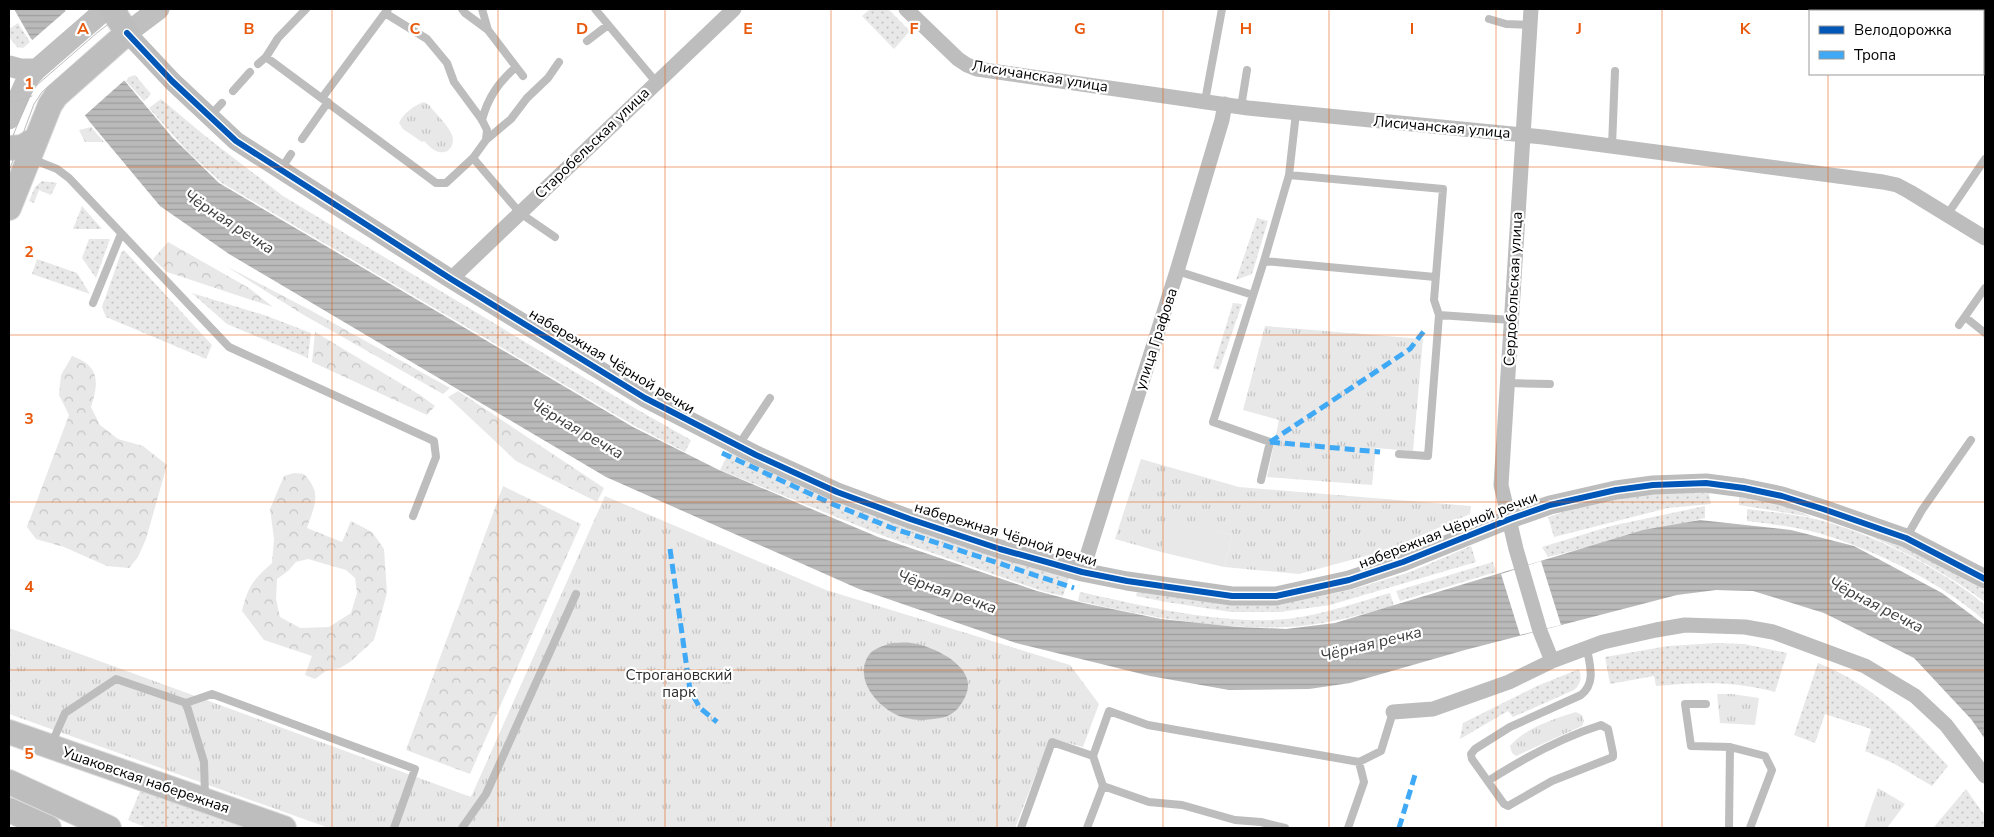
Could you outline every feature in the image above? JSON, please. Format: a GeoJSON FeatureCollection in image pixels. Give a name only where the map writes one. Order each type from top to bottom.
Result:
{"type":"FeatureCollection","features":[{"type":"Feature","properties":{"kind":"main road","name":"набережная Чёрной речки"},"geometry":{"type":"LineString","coordinates":[[112,9],[127,33]]}},
{"type":"Feature","properties":{"kind":"main road"},"geometry":{"type":"LineString","coordinates":[[9,208],[24,148],[56,96],[127,33],[159,9]]}},
{"type":"Feature","properties":{"kind":"main road"},"geometry":{"type":"LineString","coordinates":[[9,119],[26,81],[98,15]]}},
{"type":"Feature","properties":{"kind":"main road"},"geometry":{"type":"LineString","coordinates":[[9,66],[20,69],[37,69]]}},
{"type":"Feature","properties":{"kind":"main road","name":"Ушаковская набережная"},"geometry":{"type":"LineString","coordinates":[[9,732],[284,828]]}},
{"type":"Feature","properties":{"kind":"main road"},"geometry":{"type":"LineString","coordinates":[[9,782],[109,828]]}},
{"type":"Feature","properties":{"kind":"main road"},"geometry":{"type":"LineString","coordinates":[[9,810],[49,828]]}},
{"type":"Feature","properties":{"kind":"street","name":"Старобельская улица"},"geometry":{"type":"LineString","coordinates":[[452,278],[734,9]]}},
{"type":"Feature","properties":{"kind":"street","name":"Лисичанская улица"},"geometry":{"type":"LineString","coordinates":[[906,9],[958,59],[977,69],[1241,107],[1522,135],[1883,182],[1903,188],[1985,238]]}},
{"type":"Feature","properties":{"kind":"street","name":"Сердобольская улица"},"geometry":{"type":"LineString","coordinates":[[1531,9],[1501,485],[1521,567],[1540,631],[1552,661]]}},
{"type":"Feature","properties":{"kind":"street","name":"набережная Чёрной речки"},"geometry":{"type":"LineString","coordinates":[[127,33],[172,81],[236,141],[645,398],[738,446],[837,492],[1000,549],[1082,572],[1127,581],[1232,596],[1276,596],[1349,580],[1394,565],[1550,505],[1616,490],[1678,483],[1706,483],[1782,496],[1906,538],[1985,579]]}},
{"type":"Feature","properties":{"kind":"street","name":"улица Графова"},"geometry":{"type":"LineString","coordinates":[[1082,572],[1177,271],[1222,120],[1224,104]]}},
{"type":"Feature","properties":{"kind":"street"},"geometry":{"type":"LineString","coordinates":[[1393,712],[1433,709],[1509,682],[1552,661],[1603,642],[1685,625],[1745,627],[1773,632],[1865,666],[1915,696],[1946,725],[1985,776]]}},
{"type":"Feature","properties":{"kind":"lane"},"geometry":{"type":"LineString","coordinates":[[258,64],[266,57],[278,38],[306,9]]}},
{"type":"Feature","properties":{"kind":"lane"},"geometry":{"type":"LineString","coordinates":[[462,9],[488,30],[522,76]]}},
{"type":"Feature","properties":{"kind":"lane"},"geometry":{"type":"LineString","coordinates":[[482,9],[488,30]]}},
{"type":"Feature","properties":{"kind":"lane"},"geometry":{"type":"LineString","coordinates":[[595,9],[656,82]]}},
{"type":"Feature","properties":{"kind":"lane"},"geometry":{"type":"LineString","coordinates":[[1205,101],[1222,9]]}},
{"type":"Feature","properties":{"kind":"lane"},"geometry":{"type":"LineString","coordinates":[[302,139],[325,100],[387,11],[427,39],[446,63],[454,82],[488,130],[486,140]]}},
{"type":"Feature","properties":{"kind":"lane"},"geometry":{"type":"LineString","coordinates":[[1489,19],[1506,24],[1530,25]]}},
{"type":"Feature","properties":{"kind":"lane"},"geometry":{"type":"LineString","coordinates":[[587,41],[608,25]]}},
{"type":"Feature","properties":{"kind":"lane"},"geometry":{"type":"LineString","coordinates":[[266,57],[436,183],[446,182],[473,158],[486,140],[511,119],[527,98],[548,78],[559,62]]}},
{"type":"Feature","properties":{"kind":"lane"},"geometry":{"type":"LineString","coordinates":[[482,120],[492,93],[516,67]]}},
{"type":"Feature","properties":{"kind":"lane"},"geometry":{"type":"LineString","coordinates":[[1241,107],[1247,70]]}},
{"type":"Feature","properties":{"kind":"lane"},"geometry":{"type":"LineString","coordinates":[[1612,146],[1615,71]]}},
{"type":"Feature","properties":{"kind":"lane"},"geometry":{"type":"LineString","coordinates":[[233,91],[250,72]]}},
{"type":"Feature","properties":{"kind":"lane"},"geometry":{"type":"LineString","coordinates":[[209,117],[222,103]]}},
{"type":"Feature","properties":{"kind":"lane"},"geometry":{"type":"LineString","coordinates":[[1262,480],[1270,442],[1213,422],[1290,175],[1296,113]]}},
{"type":"Feature","properties":{"kind":"lane"},"geometry":{"type":"LineString","coordinates":[[24,148],[63,173],[228,347],[434,441],[436,457],[413,516]]}},
{"type":"Feature","properties":{"kind":"lane"},"geometry":{"type":"LineString","coordinates":[[280,170],[291,154]]}},
{"type":"Feature","properties":{"kind":"lane"},"geometry":{"type":"LineString","coordinates":[[473,158],[520,213],[555,237]]}},
{"type":"Feature","properties":{"kind":"lane"},"geometry":{"type":"LineString","coordinates":[[1948,215],[1985,159]]}},
{"type":"Feature","properties":{"kind":"lane"},"geometry":{"type":"LineString","coordinates":[[1290,175],[1443,189],[1434,300],[1439,315],[1428,456],[1399,454]]}},
{"type":"Feature","properties":{"kind":"lane"},"geometry":{"type":"LineString","coordinates":[[93,303],[121,234]]}},
{"type":"Feature","properties":{"kind":"lane"},"geometry":{"type":"LineString","coordinates":[[1264,261],[1435,277]]}},
{"type":"Feature","properties":{"kind":"lane"},"geometry":{"type":"LineString","coordinates":[[1177,271],[1253,295]]}},
{"type":"Feature","properties":{"kind":"lane"},"geometry":{"type":"LineString","coordinates":[[1958,325],[1985,288]]}},
{"type":"Feature","properties":{"kind":"lane"},"geometry":{"type":"LineString","coordinates":[[1439,315],[1511,320]]}},
{"type":"Feature","properties":{"kind":"lane"},"geometry":{"type":"LineString","coordinates":[[1964,317],[1985,333]]}},
{"type":"Feature","properties":{"kind":"lane"},"geometry":{"type":"LineString","coordinates":[[1508,383],[1550,384]]}},
{"type":"Feature","properties":{"kind":"lane"},"geometry":{"type":"LineString","coordinates":[[738,446],[770,398]]}},
{"type":"Feature","properties":{"kind":"lane"},"geometry":{"type":"LineString","coordinates":[[1906,538],[1922,510],[1971,440]]}},
{"type":"Feature","properties":{"kind":"lane"},"geometry":{"type":"LineString","coordinates":[[462,828],[486,794],[576,594]]}},
{"type":"Feature","properties":{"kind":"lane"},"geometry":{"type":"LineString","coordinates":[[1488,782],[1529,755],[1554,742],[1601,725],[1608,729],[1614,753],[1611,759],[1552,781],[1512,806],[1508,806],[1504,804],[1488,782],[1472,759],[1471,754],[1475,749],[1510,727],[1581,695],[1588,690],[1591,673],[1587,649]]}},
{"type":"Feature","properties":{"kind":"lane"},"geometry":{"type":"LineString","coordinates":[[50,747],[65,713],[116,679],[186,703],[212,694],[415,769],[394,828]]}},
{"type":"Feature","properties":{"kind":"lane"},"geometry":{"type":"LineString","coordinates":[[186,703],[204,762],[205,801]]}},
{"type":"Feature","properties":{"kind":"lane"},"geometry":{"type":"LineString","coordinates":[[1706,704],[1684,704],[1691,746],[1730,747],[1764,756],[1772,770],[1750,828]]}},
{"type":"Feature","properties":{"kind":"lane"},"geometry":{"type":"LineString","coordinates":[[1088,828],[1102,786],[1093,756],[1109,711],[1148,725],[1359,762],[1381,751],[1393,712]]}},
{"type":"Feature","properties":{"kind":"lane"},"geometry":{"type":"LineString","coordinates":[[1021,828],[1052,742],[1093,756]]}},
{"type":"Feature","properties":{"kind":"lane"},"geometry":{"type":"LineString","coordinates":[[1728,828],[1730,747]]}},
{"type":"Feature","properties":{"kind":"lane"},"geometry":{"type":"LineString","coordinates":[[1348,828],[1364,782],[1359,762]]}},
{"type":"Feature","properties":{"kind":"lane"},"geometry":{"type":"LineString","coordinates":[[1102,786],[1149,802],[1182,805],[1235,820],[1260,822],[1285,828]]}},
{"type":"Feature","properties":{"kind":"green space"},"geometry":{"type":"Polygon","coordinates":[[[870,9],[888,9],[910,31],[894,49],[862,16],[870,9]]]}},
{"type":"Feature","properties":{"kind":"green space"},"geometry":{"type":"Polygon","coordinates":[[[18,23],[30,42],[23,48],[17,47],[9,37],[9,29],[18,23]]]}},
{"type":"Feature","properties":{"kind":"green space"},"geometry":{"type":"Polygon","coordinates":[[[135,75],[151,94],[144,101],[126,81],[129,77],[135,75]]]}},
{"type":"Feature","properties":{"kind":"green space"},"geometry":{"type":"Polygon","coordinates":[[[161,99],[283,196],[691,440],[685,452],[633,425],[222,183],[188,152],[149,108],[161,99]]]}},
{"type":"Feature","properties":{"kind":"green space"},"geometry":{"type":"Polygon","coordinates":[[[424,102],[444,122],[451,133],[453,143],[447,151],[436,151],[424,141],[422,142],[403,129],[399,123],[410,110],[424,102]]]}},
{"type":"Feature","properties":{"kind":"green space"},"geometry":{"type":"Polygon","coordinates":[[[91,127],[104,142],[85,142],[79,130],[91,127]]]}},
{"type":"Feature","properties":{"kind":"green space"},"geometry":{"type":"Polygon","coordinates":[[[42,181],[57,183],[51,195],[39,190],[34,203],[29,201],[35,187],[42,181]]]}},
{"type":"Feature","properties":{"kind":"green space"},"geometry":{"type":"Polygon","coordinates":[[[82,206],[102,229],[73,229],[82,206]]]}},
{"type":"Feature","properties":{"kind":"green space"},"geometry":{"type":"Polygon","coordinates":[[[1257,218],[1268,221],[1252,274],[1236,280],[1257,218]]]}},
{"type":"Feature","properties":{"kind":"green space"},"geometry":{"type":"Polygon","coordinates":[[[89,239],[110,239],[96,278],[82,258],[89,239]]]}},
{"type":"Feature","properties":{"kind":"green space"},"geometry":{"type":"Polygon","coordinates":[[[168,242],[249,288],[273,307],[167,272],[153,259],[168,242]]]}},
{"type":"Feature","properties":{"kind":"green space"},"geometry":{"type":"Polygon","coordinates":[[[124,250],[212,345],[206,359],[106,317],[102,307],[121,253],[124,250]]]}},
{"type":"Feature","properties":{"kind":"green space"},"geometry":{"type":"Polygon","coordinates":[[[37,259],[77,273],[90,294],[32,274],[37,259]]]}},
{"type":"Feature","properties":{"kind":"green space"},"geometry":{"type":"Polygon","coordinates":[[[226,266],[310,310],[450,388],[443,394],[302,314],[226,266]]]}},
{"type":"Feature","properties":{"kind":"green space"},"geometry":{"type":"Polygon","coordinates":[[[192,293],[267,316],[311,333],[308,358],[227,324],[192,293]]]}},
{"type":"Feature","properties":{"kind":"green space"},"geometry":{"type":"Polygon","coordinates":[[[1233,303],[1242,304],[1219,370],[1213,368],[1233,303]]]}},
{"type":"Feature","properties":{"kind":"green space"},"geometry":{"type":"Polygon","coordinates":[[[1265,326],[1423,339],[1413,451],[1376,448],[1372,485],[1267,477],[1279,420],[1243,410],[1265,326]]]}},
{"type":"Feature","properties":{"kind":"green space"},"geometry":{"type":"Polygon","coordinates":[[[315,332],[435,406],[427,415],[312,362],[315,332]]]}},
{"type":"Feature","properties":{"kind":"green space"},"geometry":{"type":"Polygon","coordinates":[[[72,356],[88,365],[95,376],[96,383],[91,407],[100,425],[118,439],[143,446],[167,465],[146,539],[138,557],[129,568],[107,566],[64,547],[36,539],[27,527],[69,415],[59,395],[61,375],[72,356]]]}},
{"type":"Feature","properties":{"kind":"green space"},"geometry":{"type":"Polygon","coordinates":[[[458,391],[604,488],[597,502],[516,461],[448,397],[458,391]]]}},
{"type":"Feature","properties":{"kind":"green space"},"geometry":{"type":"Polygon","coordinates":[[[730,450],[1069,577],[1063,596],[1042,591],[881,535],[720,470],[730,450]]]}},
{"type":"Feature","properties":{"kind":"green space"},"geometry":{"type":"Polygon","coordinates":[[[1141,459],[1239,487],[1471,506],[1470,514],[1388,550],[1299,574],[1224,567],[1232,535],[1170,520],[1161,552],[1115,539],[1141,459]]]}},
{"type":"Feature","properties":{"kind":"green space"},"geometry":{"type":"Polygon","coordinates":[[[294,473],[304,474],[310,481],[315,494],[315,500],[307,528],[342,542],[351,521],[372,532],[384,549],[387,593],[374,640],[350,662],[340,668],[326,671],[315,679],[305,675],[312,656],[264,640],[242,611],[252,584],[272,563],[274,539],[270,509],[284,476],[294,473]],[[308,559],[296,562],[277,579],[276,599],[280,617],[300,628],[329,627],[351,613],[357,593],[355,578],[346,570],[308,559]]]}},
{"type":"Feature","properties":{"kind":"green space"},"geometry":{"type":"Polygon","coordinates":[[[503,486],[581,524],[470,774],[406,750],[503,486]]]}},
{"type":"Feature","properties":{"kind":"green space"},"geometry":{"type":"Polygon","coordinates":[[[1708,488],[1711,504],[1668,508],[1554,537],[1548,517],[1584,505],[1634,493],[1708,488]]]}},
{"type":"Feature","properties":{"kind":"green space"},"geometry":{"type":"Polygon","coordinates":[[[1739,492],[1767,499],[1812,517],[1739,505],[1739,492]]]}},
{"type":"Feature","properties":{"kind":"green space","name":"Строгановский парк"},"geometry":{"type":"Polygon","coordinates":[[[605,496],[826,590],[1070,665],[1099,704],[1083,747],[1050,738],[1015,828],[329,828],[9,714],[9,628],[471,797],[605,496]]]}},
{"type":"Feature","properties":{"kind":"green space"},"geometry":{"type":"Polygon","coordinates":[[[1705,506],[1705,518],[1548,557],[1542,547],[1611,526],[1705,506]]]}},
{"type":"Feature","properties":{"kind":"green space"},"geometry":{"type":"Polygon","coordinates":[[[1747,509],[1815,519],[1858,533],[1905,553],[1949,578],[1985,605],[1985,621],[1928,580],[1884,558],[1862,548],[1818,533],[1792,527],[1747,521],[1747,509]]]}},
{"type":"Feature","properties":{"kind":"green space"},"geometry":{"type":"Polygon","coordinates":[[[1811,513],[1882,535],[1985,590],[1985,602],[1943,574],[1899,550],[1861,532],[1811,513]]]}},
{"type":"Feature","properties":{"kind":"green space"},"geometry":{"type":"Polygon","coordinates":[[[1169,519],[1232,535],[1224,567],[1161,552],[1169,519]]]}},
{"type":"Feature","properties":{"kind":"green space"},"geometry":{"type":"Polygon","coordinates":[[[1471,546],[1476,562],[1330,605],[1280,612],[1231,612],[1136,596],[1137,592],[1232,605],[1279,605],[1354,589],[1410,572],[1471,546]]]}},
{"type":"Feature","properties":{"kind":"green space"},"geometry":{"type":"Polygon","coordinates":[[[1493,562],[1496,572],[1400,601],[1396,591],[1493,562]]]}},
{"type":"Feature","properties":{"kind":"green space"},"geometry":{"type":"Polygon","coordinates":[[[1080,592],[1182,613],[1235,619],[1287,619],[1313,615],[1390,593],[1394,606],[1313,625],[1285,627],[1233,626],[1155,617],[1078,601],[1080,592]]]}},
{"type":"Feature","properties":{"kind":"green space"},"geometry":{"type":"Polygon","coordinates":[[[1717,643],[1744,644],[1787,653],[1775,692],[1760,688],[1716,683],[1656,686],[1654,676],[1610,684],[1605,657],[1668,646],[1717,643]]]}},
{"type":"Feature","properties":{"kind":"green space"},"geometry":{"type":"Polygon","coordinates":[[[1818,663],[1839,672],[1874,694],[1904,720],[1948,766],[1932,786],[1893,763],[1865,751],[1871,729],[1825,714],[1815,743],[1794,735],[1818,663]]]}},
{"type":"Feature","properties":{"kind":"green space"},"geometry":{"type":"Polygon","coordinates":[[[1579,669],[1580,680],[1574,690],[1513,717],[1508,711],[1460,739],[1463,723],[1537,686],[1579,669]]]}},
{"type":"Feature","properties":{"kind":"green space"},"geometry":{"type":"Polygon","coordinates":[[[1717,694],[1759,698],[1755,725],[1720,723],[1717,694]]]}},
{"type":"Feature","properties":{"kind":"green space"},"geometry":{"type":"Polygon","coordinates":[[[1576,712],[1582,715],[1584,721],[1582,726],[1516,756],[1512,753],[1510,746],[1523,734],[1550,721],[1576,712]]]}},
{"type":"Feature","properties":{"kind":"green space"},"geometry":{"type":"Polygon","coordinates":[[[1878,788],[1905,804],[1887,828],[1864,828],[1878,788]]]}},
{"type":"Feature","properties":{"kind":"green space"},"geometry":{"type":"Polygon","coordinates":[[[141,789],[246,828],[147,828],[128,820],[141,789]]]}},
{"type":"Feature","properties":{"kind":"green space"},"geometry":{"type":"Polygon","coordinates":[[[1966,789],[1985,816],[1985,828],[1933,828],[1966,789]]]}},
{"type":"Feature","properties":{"kind":"water","name":"Чёрная речка"},"geometry":{"type":"Polygon","coordinates":[[[14,9],[64,9],[172,137],[219,183],[633,427],[719,470],[878,537],[1037,591],[1083,603],[1161,619],[1237,627],[1286,629],[1335,623],[1643,530],[1700,520],[1791,530],[1854,546],[1942,593],[1985,625],[1985,739],[1971,719],[1914,658],[1824,613],[1753,591],[1716,590],[1677,595],[1465,650],[1350,683],[1309,689],[1229,690],[1150,676],[1016,643],[859,589],[606,477],[229,254],[160,206],[89,121],[30,37],[14,9]]]}},
{"type":"Feature","properties":{"kind":"water"},"geometry":{"type":"Polygon","coordinates":[[[892,643],[918,644],[927,647],[944,655],[959,666],[964,672],[968,685],[964,698],[955,711],[943,717],[914,720],[888,710],[873,696],[864,677],[867,658],[878,648],[892,643]]]}},
{"type":"Feature","properties":{"kind":"pier"},"geometry":{"type":"Polygon","coordinates":[[[68,9],[127,78],[83,117],[30,42],[68,9]]]}},
{"type":"Feature","properties":{"kind":"pier"},"geometry":{"type":"Polygon","coordinates":[[[1541,561],[1561,625],[1520,635],[1501,574],[1541,561]]]}},
{"type":"Feature","properties":{"kind":"tram line"},"geometry":{"type":"LineString","coordinates":[[9,146],[28,98],[37,85],[98,32],[129,9]]}},
{"type":"Feature","properties":{"kind":"tram line"},"geometry":{"type":"LineString","coordinates":[[9,171],[34,104],[42,92],[103,39],[142,9]]}},
{"type":"Feature","properties":{"kind":"tram line"},"geometry":{"type":"LineString","coordinates":[[9,92],[23,90],[35,84]]}},
{"type":"Feature","properties":{"kind":"tram line"},"geometry":{"type":"LineString","coordinates":[[9,101],[14,102],[32,96]]}},
{"type":"Feature","properties":{"kind":"marked path"},"geometry":{"type":"LineString","coordinates":[[1270,442],[1410,349],[1424,331]]}},
{"type":"Feature","properties":{"kind":"marked path"},"geometry":{"type":"LineString","coordinates":[[1270,442],[1380,452]]}},
{"type":"Feature","properties":{"kind":"marked path"},"geometry":{"type":"LineString","coordinates":[[722,453],[830,503],[892,528],[1074,588]]}},
{"type":"Feature","properties":{"kind":"marked path"},"geometry":{"type":"LineString","coordinates":[[670,549],[690,690],[700,708],[717,722]]}},
{"type":"Feature","properties":{"kind":"marked path"},"geometry":{"type":"LineString","coordinates":[[1399,828],[1415,775]]}},
{"type":"Feature","properties":{"kind":"cycle path"},"geometry":{"type":"LineString","coordinates":[[127,33],[172,81],[236,141],[451,279],[645,398],[756,455],[837,492],[1000,549],[1082,572],[1127,581],[1232,596],[1276,596],[1349,580],[1403,562],[1550,505],[1616,490],[1653,485],[1706,483],[1782,496],[1823,509],[1906,538],[1985,579]]}}]}
